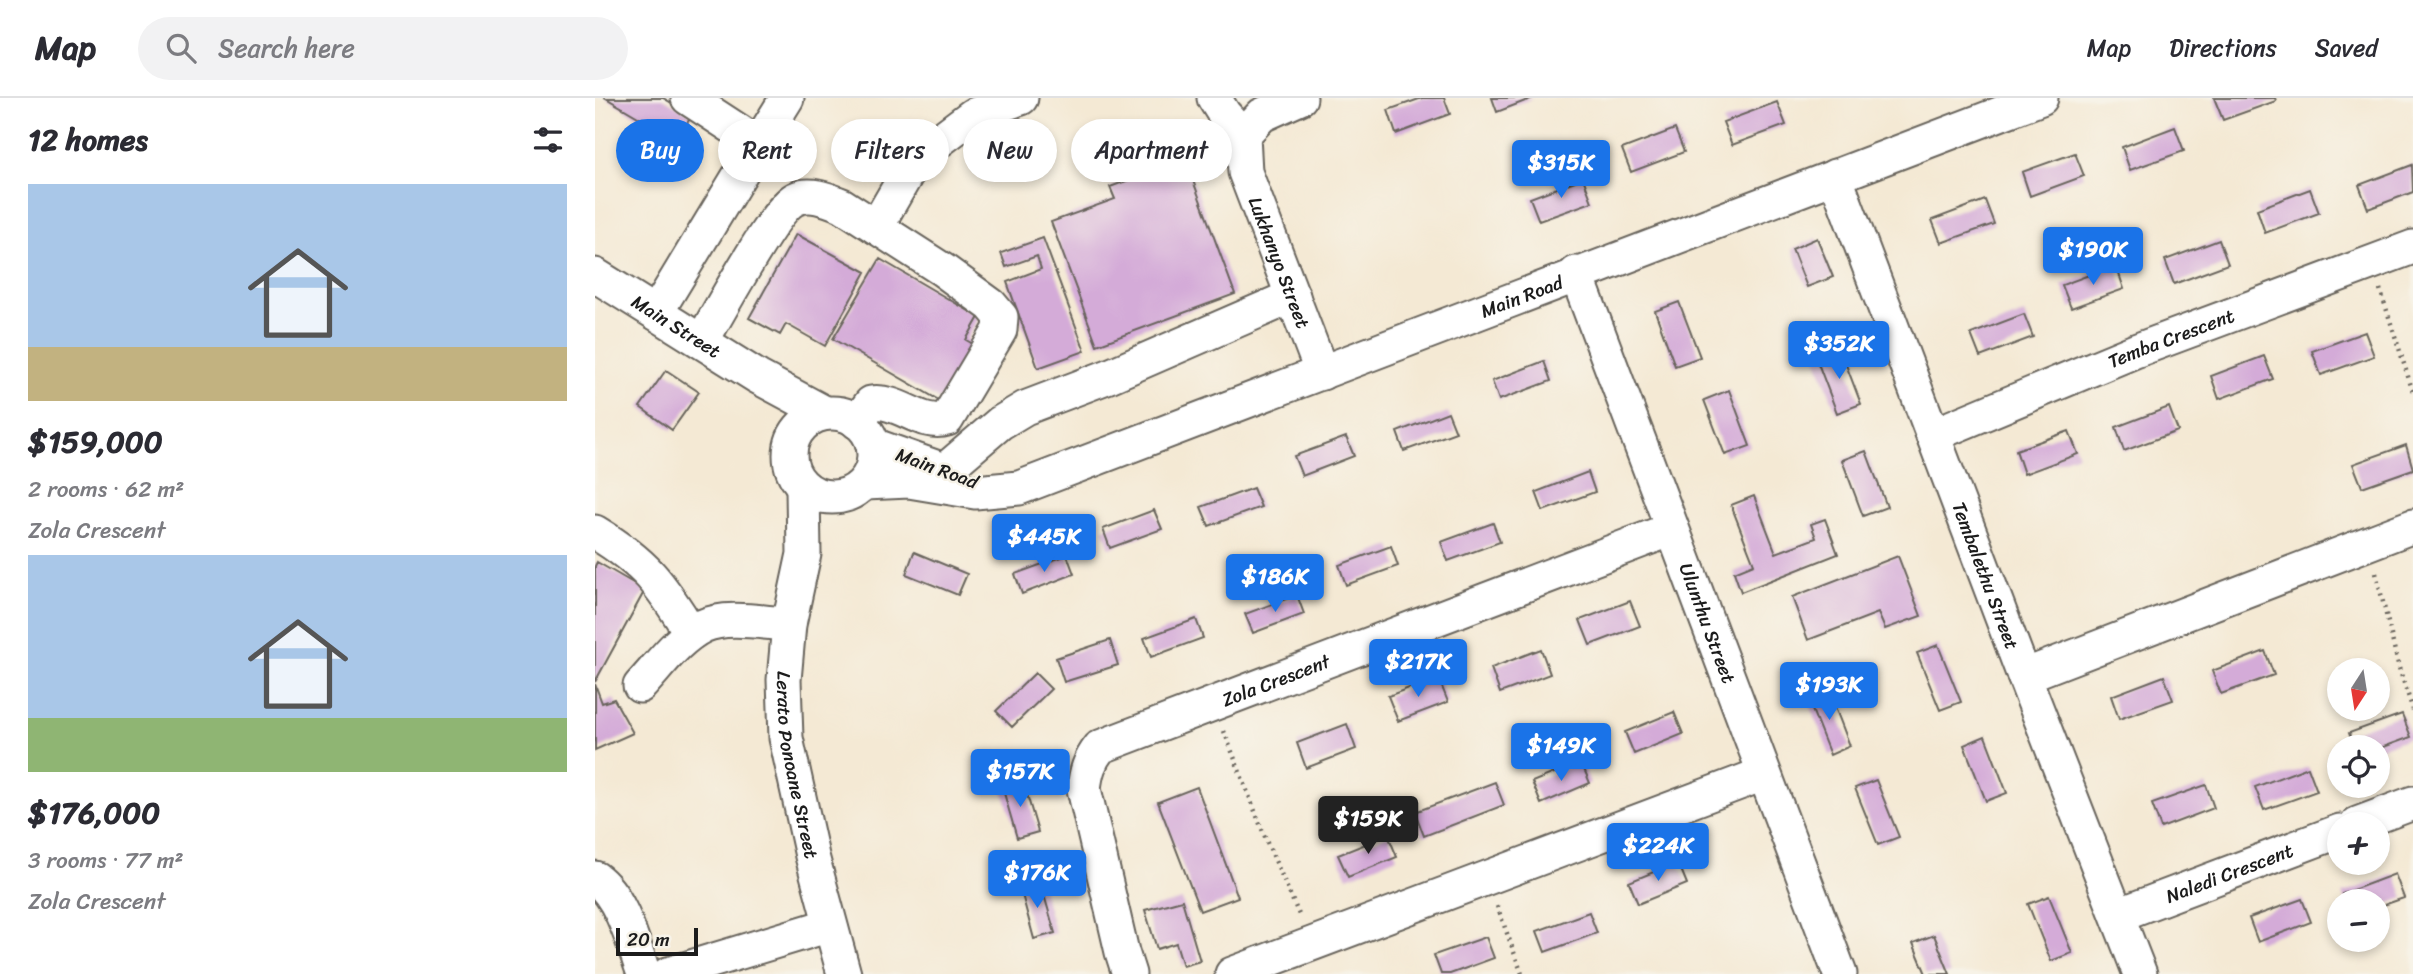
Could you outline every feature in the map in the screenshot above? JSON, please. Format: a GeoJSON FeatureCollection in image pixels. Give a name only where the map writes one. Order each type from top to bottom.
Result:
{"type":"FeatureCollection","features":[{"type":"Feature","properties":{"kind":"street"},"geometry":{"type":"LineString","coordinates":[[688,98],[720,119]]}},
{"type":"Feature","properties":{"kind":"street"},"geometry":{"type":"LineString","coordinates":[[774,119],[787,98]]}},
{"type":"Feature","properties":{"kind":"street"},"geometry":{"type":"LineString","coordinates":[[876,227],[916,158],[973,115],[1021,98]]}},
{"type":"Feature","properties":{"kind":"street"},"geometry":{"type":"LineString","coordinates":[[1214,98],[1243,135],[1262,115],[1300,98]]}},
{"type":"Feature","properties":{"kind":"street","name":"Main Road"},"geometry":{"type":"LineString","coordinates":[[856,489],[909,481],[975,492],[1019,488],[1576,273],[2041,98]]}},
{"type":"Feature","properties":{"kind":"street","name":"Lukhanyo Street"},"geometry":{"type":"LineString","coordinates":[[1243,135],[1245,172],[1322,373]]}},
{"type":"Feature","properties":{"kind":"street","name":"Tembalethu Street"},"geometry":{"type":"LineString","coordinates":[[1835,176],[2140,974]]}},
{"type":"Feature","properties":{"kind":"street"},"geometry":{"type":"LineString","coordinates":[[656,313],[735,182]]}},
{"type":"Feature","properties":{"kind":"street"},"geometry":{"type":"LineString","coordinates":[[702,341],[778,216],[792,200],[804,196],[824,198],[842,205],[984,299],[1000,317],[1000,330],[947,419],[938,422],[895,405],[871,403],[865,433]]}},
{"type":"Feature","properties":{"kind":"street","name":"Temba Crescent"},"geometry":{"type":"LineString","coordinates":[[1933,435],[2135,351],[2413,247]]}},
{"type":"Feature","properties":{"kind":"street","name":"Ulunthu Street"},"geometry":{"type":"LineString","coordinates":[[1576,273],[1840,974]]}},
{"type":"Feature","properties":{"kind":"street","name":"Main Street"},"geometry":{"type":"LineString","coordinates":[[595,275],[758,377],[825,414]]}},
{"type":"Feature","properties":{"kind":"street"},"geometry":{"type":"LineString","coordinates":[[945,470],[1000,423],[1025,408],[1109,376],[1293,296]]}},
{"type":"Feature","properties":{"kind":"street","name":"Main Street"},"geometry":{"type":"LineString","coordinates":[[758,377],[793,437]]}},
{"type":"Feature","properties":{"kind":"street"},"geometry":{"type":"LineString","coordinates":[[838,413],[851,417],[865,433],[874,458],[871,471],[856,489],[833,498],[819,496],[803,488],[790,466],[789,451],[793,437],[801,426],[812,418],[825,414],[838,413]]}},
{"type":"Feature","properties":{"kind":"street","name":"Main Road"},"geometry":{"type":"LineString","coordinates":[[865,433],[945,470],[1000,491]]}},
{"type":"Feature","properties":{"kind":"street","name":"Lerato Ponoane Street"},"geometry":{"type":"LineString","coordinates":[[803,488],[804,554],[789,624],[783,692],[786,738],[811,856],[844,974]]}},
{"type":"Feature","properties":{"kind":"street","name":"Lerato Ponoane Street"},"geometry":{"type":"LineString","coordinates":[[804,554],[856,489]]}},
{"type":"Feature","properties":{"kind":"street"},"geometry":{"type":"LineString","coordinates":[[2024,676],[2413,526]]}},
{"type":"Feature","properties":{"kind":"street","name":"Zola Crescent"},"geometry":{"type":"LineString","coordinates":[[1129,974],[1084,789],[1086,772],[1100,747],[1672,529]]}},
{"type":"Feature","properties":{"kind":"street"},"geometry":{"type":"LineString","coordinates":[[595,532],[634,557],[649,571],[691,633]]}},
{"type":"Feature","properties":{"kind":"street"},"geometry":{"type":"LineString","coordinates":[[640,686],[691,633],[706,625],[731,621],[789,624]]}},
{"type":"Feature","properties":{"kind":"street"},"geometry":{"type":"LineString","coordinates":[[1232,974],[1763,774]]}},
{"type":"Feature","properties":{"kind":"street"},"geometry":{"type":"LineString","coordinates":[[2389,812],[2413,803]]}},
{"type":"Feature","properties":{"kind":"street","name":"Naledi Crescent"},"geometry":{"type":"LineString","coordinates":[[2118,915],[2327,836]]}},
{"type":"Feature","properties":{"kind":"street"},"geometry":{"type":"LineString","coordinates":[[595,878],[605,887],[624,918],[643,974]]}},
{"type":"Feature","properties":{"kind":"street"},"geometry":{"type":"LineString","coordinates":[[668,974],[830,925]]}},
{"type":"Feature","properties":{"kind":"path"},"geometry":{"type":"LineString","coordinates":[[2372,262],[2413,392]]}},
{"type":"Feature","properties":{"kind":"path"},"geometry":{"type":"LineString","coordinates":[[2365,543],[2413,710]]}},
{"type":"Feature","properties":{"kind":"path"},"geometry":{"type":"LineString","coordinates":[[1213,704],[1267,842],[1312,944]]}},
{"type":"Feature","properties":{"kind":"path"},"geometry":{"type":"LineString","coordinates":[[1486,878],[1522,974]]}},
{"type":"Feature","properties":{"kind":"building"},"geometry":{"type":"Polygon","coordinates":[[[606,98],[663,98],[692,115],[690,119],[642,119],[606,98]]]}},
{"type":"Feature","properties":{"kind":"building"},"geometry":{"type":"Polygon","coordinates":[[[1422,98],[1444,98],[1450,114],[1396,134],[1388,110],[1422,98]]]}},
{"type":"Feature","properties":{"kind":"building"},"geometry":{"type":"Polygon","coordinates":[[[1492,98],[1533,98],[1497,112],[1492,98]]]}},
{"type":"Feature","properties":{"kind":"building"},"geometry":{"type":"Polygon","coordinates":[[[2214,98],[2275,98],[2276,101],[2223,120],[2214,98]]]}},
{"type":"Feature","properties":{"kind":"building"},"geometry":{"type":"Polygon","coordinates":[[[1777,102],[1786,125],[1732,145],[1723,122],[1777,102]]]}},
{"type":"Feature","properties":{"kind":"building"},"geometry":{"type":"Polygon","coordinates":[[[2175,127],[2184,151],[2130,170],[2122,147],[2175,127]]]}},
{"type":"Feature","properties":{"kind":"building"},"geometry":{"type":"Polygon","coordinates":[[[1675,129],[1684,152],[1631,172],[1622,149],[1675,129]]]}},
{"type":"Feature","properties":{"kind":"building"},"geometry":{"type":"Polygon","coordinates":[[[2075,153],[2084,176],[2030,196],[2022,172],[2075,153]]]}},
{"type":"Feature","properties":{"kind":"building"},"geometry":{"type":"Polygon","coordinates":[[[2412,165],[2413,192],[2368,209],[2359,185],[2412,165]]]}},
{"type":"Feature","properties":{"kind":"building"},"geometry":{"type":"Polygon","coordinates":[[[1583,178],[1592,202],[1539,221],[1530,198],[1583,178]]]}},
{"type":"Feature","properties":{"kind":"building"},"geometry":{"type":"Polygon","coordinates":[[[1123,182],[1194,182],[1235,294],[1097,345],[1051,222],[1115,199],[1110,187],[1123,182]]]}},
{"type":"Feature","properties":{"kind":"building"},"geometry":{"type":"Polygon","coordinates":[[[2310,189],[2319,213],[2265,233],[2257,209],[2310,189]]]}},
{"type":"Feature","properties":{"kind":"building"},"geometry":{"type":"Polygon","coordinates":[[[1985,200],[1994,224],[1941,243],[1932,220],[1985,200]]]}},
{"type":"Feature","properties":{"kind":"building"},"geometry":{"type":"Polygon","coordinates":[[[796,234],[866,272],[825,346],[786,324],[780,335],[749,318],[796,234]]]}},
{"type":"Feature","properties":{"kind":"building"},"geometry":{"type":"Polygon","coordinates":[[[1043,238],[1085,351],[1038,368],[1007,282],[1041,269],[1037,256],[1006,267],[1001,253],[1043,238]]]}},
{"type":"Feature","properties":{"kind":"building"},"geometry":{"type":"Polygon","coordinates":[[[1817,238],[1833,277],[1807,287],[1792,249],[1817,238]]]}},
{"type":"Feature","properties":{"kind":"building"},"geometry":{"type":"Polygon","coordinates":[[[2219,240],[2228,264],[2174,284],[2165,260],[2219,240]]]}},
{"type":"Feature","properties":{"kind":"building"},"geometry":{"type":"Polygon","coordinates":[[[880,259],[979,317],[966,340],[999,359],[944,403],[833,339],[880,259]]]}},
{"type":"Feature","properties":{"kind":"building"},"geometry":{"type":"Polygon","coordinates":[[[2116,265],[2124,289],[2071,308],[2062,285],[2116,265]]]}},
{"type":"Feature","properties":{"kind":"building"},"geometry":{"type":"Polygon","coordinates":[[[1679,302],[1700,357],[1675,366],[1655,311],[1679,302]]]}},
{"type":"Feature","properties":{"kind":"building"},"geometry":{"type":"Polygon","coordinates":[[[2024,314],[2033,337],[1980,357],[1971,334],[2024,314]]]}},
{"type":"Feature","properties":{"kind":"building"},"geometry":{"type":"Polygon","coordinates":[[[2365,332],[2374,356],[2321,375],[2312,351],[2365,332]]]}},
{"type":"Feature","properties":{"kind":"building"},"geometry":{"type":"Polygon","coordinates":[[[1840,349],[1861,404],[1837,413],[1816,358],[1840,349]]]}},
{"type":"Feature","properties":{"kind":"building"},"geometry":{"type":"Polygon","coordinates":[[[2264,356],[2273,379],[2219,399],[2211,376],[2264,356]]]}},
{"type":"Feature","properties":{"kind":"building"},"geometry":{"type":"Polygon","coordinates":[[[1544,361],[1551,381],[1499,400],[1492,381],[1544,361]]]}},
{"type":"Feature","properties":{"kind":"building"},"geometry":{"type":"Polygon","coordinates":[[[666,370],[699,392],[672,430],[640,407],[666,370]]]}},
{"type":"Feature","properties":{"kind":"building"},"geometry":{"type":"Polygon","coordinates":[[[1729,390],[1750,446],[1725,455],[1704,400],[1729,390]]]}},
{"type":"Feature","properties":{"kind":"building"},"geometry":{"type":"Polygon","coordinates":[[[2169,407],[2178,431],[2124,451],[2116,427],[2169,407]]]}},
{"type":"Feature","properties":{"kind":"building"},"geometry":{"type":"Polygon","coordinates":[[[1448,412],[1456,432],[1404,451],[1397,432],[1448,412]]]}},
{"type":"Feature","properties":{"kind":"building"},"geometry":{"type":"Polygon","coordinates":[[[2069,431],[2078,454],[2024,474],[2016,450],[2069,431]]]}},
{"type":"Feature","properties":{"kind":"building"},"geometry":{"type":"Polygon","coordinates":[[[1346,437],[1354,456],[1302,476],[1294,456],[1346,437]]]}},
{"type":"Feature","properties":{"kind":"building"},"geometry":{"type":"Polygon","coordinates":[[[2406,445],[2413,469],[2362,487],[2353,464],[2406,445]]]}},
{"type":"Feature","properties":{"kind":"building"},"geometry":{"type":"Polygon","coordinates":[[[1866,451],[1887,507],[1863,516],[1842,460],[1866,451]]]}},
{"type":"Feature","properties":{"kind":"building"},"geometry":{"type":"Polygon","coordinates":[[[1588,472],[1595,492],[1543,511],[1536,492],[1588,472]]]}},
{"type":"Feature","properties":{"kind":"building"},"geometry":{"type":"Polygon","coordinates":[[[1253,488],[1261,507],[1209,526],[1201,507],[1253,488]]]}},
{"type":"Feature","properties":{"kind":"building"},"geometry":{"type":"Polygon","coordinates":[[[1754,496],[1776,553],[1816,538],[1811,524],[1825,519],[1838,554],[1741,592],[1734,572],[1754,564],[1731,505],[1754,496]]]}},
{"type":"Feature","properties":{"kind":"building"},"geometry":{"type":"Polygon","coordinates":[[[1154,510],[1162,529],[1110,548],[1103,529],[1154,510]]]}},
{"type":"Feature","properties":{"kind":"building"},"geometry":{"type":"Polygon","coordinates":[[[1493,523],[1500,542],[1448,561],[1441,542],[1493,523]]]}},
{"type":"Feature","properties":{"kind":"building"},"geometry":{"type":"Polygon","coordinates":[[[1391,546],[1398,566],[1346,585],[1339,565],[1391,546]]]}},
{"type":"Feature","properties":{"kind":"building"},"geometry":{"type":"Polygon","coordinates":[[[914,552],[967,574],[958,595],[906,574],[914,552]]]}},
{"type":"Feature","properties":{"kind":"building"},"geometry":{"type":"Polygon","coordinates":[[[1067,555],[1074,574],[1022,594],[1015,574],[1067,555]]]}},
{"type":"Feature","properties":{"kind":"building"},"geometry":{"type":"Polygon","coordinates":[[[1898,556],[1921,616],[1885,629],[1878,613],[1808,640],[1792,597],[1898,556]]]}},
{"type":"Feature","properties":{"kind":"building"},"geometry":{"type":"Polygon","coordinates":[[[597,562],[645,590],[595,682],[595,566],[597,562]]]}},
{"type":"Feature","properties":{"kind":"building"},"geometry":{"type":"Polygon","coordinates":[[[1297,595],[1304,614],[1253,633],[1245,614],[1297,595]]]}},
{"type":"Feature","properties":{"kind":"building"},"geometry":{"type":"Polygon","coordinates":[[[1630,601],[1640,626],[1590,645],[1580,620],[1630,601]]]}},
{"type":"Feature","properties":{"kind":"building"},"geometry":{"type":"Polygon","coordinates":[[[1196,619],[1203,638],[1151,657],[1144,638],[1196,619]]]}},
{"type":"Feature","properties":{"kind":"building"},"geometry":{"type":"Polygon","coordinates":[[[1110,640],[1118,665],[1064,682],[1056,658],[1110,640]]]}},
{"type":"Feature","properties":{"kind":"building"},"geometry":{"type":"Polygon","coordinates":[[[1938,645],[1961,702],[1940,710],[1917,653],[1938,645]]]}},
{"type":"Feature","properties":{"kind":"building"},"geometry":{"type":"Polygon","coordinates":[[[1541,649],[1550,674],[1500,693],[1491,668],[1541,649]]]}},
{"type":"Feature","properties":{"kind":"building"},"geometry":{"type":"Polygon","coordinates":[[[2265,651],[2274,675],[2221,694],[2212,671],[2265,651]]]}},
{"type":"Feature","properties":{"kind":"building"},"geometry":{"type":"Polygon","coordinates":[[[1035,673],[1051,689],[1012,727],[996,711],[1035,673]]]}},
{"type":"Feature","properties":{"kind":"building"},"geometry":{"type":"Polygon","coordinates":[[[2164,676],[2173,700],[2119,719],[2111,696],[2164,676]]]}},
{"type":"Feature","properties":{"kind":"building"},"geometry":{"type":"Polygon","coordinates":[[[1438,677],[1448,702],[1398,721],[1388,696],[1438,677]]]}},
{"type":"Feature","properties":{"kind":"building"},"geometry":{"type":"Polygon","coordinates":[[[595,684],[602,703],[614,699],[633,733],[595,750],[595,684]]]}},
{"type":"Feature","properties":{"kind":"building"},"geometry":{"type":"Polygon","coordinates":[[[1828,689],[1850,746],[1830,755],[1807,697],[1828,689]]]}},
{"type":"Feature","properties":{"kind":"building"},"geometry":{"type":"Polygon","coordinates":[[[1674,712],[1683,734],[1634,754],[1625,732],[1674,712]]]}},
{"type":"Feature","properties":{"kind":"building"},"geometry":{"type":"Polygon","coordinates":[[[2402,714],[2411,737],[2390,745],[2390,735],[2350,735],[2349,733],[2382,721],[2391,721],[2391,718],[2402,714]]]}},
{"type":"Feature","properties":{"kind":"building"},"geometry":{"type":"Polygon","coordinates":[[[1347,724],[1356,749],[1306,768],[1297,743],[1347,724]]]}},
{"type":"Feature","properties":{"kind":"building"},"geometry":{"type":"Polygon","coordinates":[[[1985,736],[2007,793],[1986,801],[1964,745],[1985,736]]]}},
{"type":"Feature","properties":{"kind":"building"},"geometry":{"type":"Polygon","coordinates":[[[1581,762],[1590,783],[1541,804],[1532,782],[1581,762]]]}},
{"type":"Feature","properties":{"kind":"building"},"geometry":{"type":"Polygon","coordinates":[[[2308,767],[2317,791],[2264,810],[2255,787],[2308,767]]]}},
{"type":"Feature","properties":{"kind":"building"},"geometry":{"type":"Polygon","coordinates":[[[1876,780],[1899,837],[1878,845],[1855,788],[1876,780]]]}},
{"type":"Feature","properties":{"kind":"building"},"geometry":{"type":"Polygon","coordinates":[[[1023,781],[1038,832],[1017,838],[1002,786],[1023,781]]]}},
{"type":"Feature","properties":{"kind":"building"},"geometry":{"type":"Polygon","coordinates":[[[1495,782],[1504,805],[1424,836],[1415,812],[1495,782]]]}},
{"type":"Feature","properties":{"kind":"building"},"geometry":{"type":"Polygon","coordinates":[[[2206,785],[2214,808],[2161,828],[2152,804],[2206,785]]]}},
{"type":"Feature","properties":{"kind":"building"},"geometry":{"type":"Polygon","coordinates":[[[1197,787],[1238,897],[1200,911],[1158,802],[1197,787]]]}},
{"type":"Feature","properties":{"kind":"building"},"geometry":{"type":"Polygon","coordinates":[[[1388,835],[1397,857],[1348,877],[1338,855],[1388,835]]]}},
{"type":"Feature","properties":{"kind":"building"},"geometry":{"type":"Polygon","coordinates":[[[1678,862],[1687,884],[1638,904],[1629,882],[1678,862]]]}},
{"type":"Feature","properties":{"kind":"building"},"geometry":{"type":"Polygon","coordinates":[[[2395,874],[2404,898],[2390,903],[2390,889],[2355,889],[2395,874]]]}},
{"type":"Feature","properties":{"kind":"building"},"geometry":{"type":"Polygon","coordinates":[[[1040,881],[1055,933],[1034,939],[1020,887],[1040,881]]]}},
{"type":"Feature","properties":{"kind":"building"},"geometry":{"type":"Polygon","coordinates":[[[2049,896],[2072,953],[2051,961],[2028,904],[2049,896]]]}},
{"type":"Feature","properties":{"kind":"building"},"geometry":{"type":"Polygon","coordinates":[[[2302,899],[2311,922],[2258,942],[2249,918],[2302,899]]]}},
{"type":"Feature","properties":{"kind":"building"},"geometry":{"type":"Polygon","coordinates":[[[1182,900],[1200,961],[1183,966],[1176,943],[1157,949],[1145,910],[1182,900]]]}},
{"type":"Feature","properties":{"kind":"building"},"geometry":{"type":"Polygon","coordinates":[[[1589,912],[1597,933],[1545,952],[1537,931],[1589,912]]]}},
{"type":"Feature","properties":{"kind":"building"},"geometry":{"type":"Polygon","coordinates":[[[1934,935],[1950,974],[1926,974],[1913,943],[1934,935]]]}},
{"type":"Feature","properties":{"kind":"building"},"geometry":{"type":"Polygon","coordinates":[[[1486,937],[1494,958],[1450,974],[1441,974],[1434,955],[1486,937]]]}}]}
